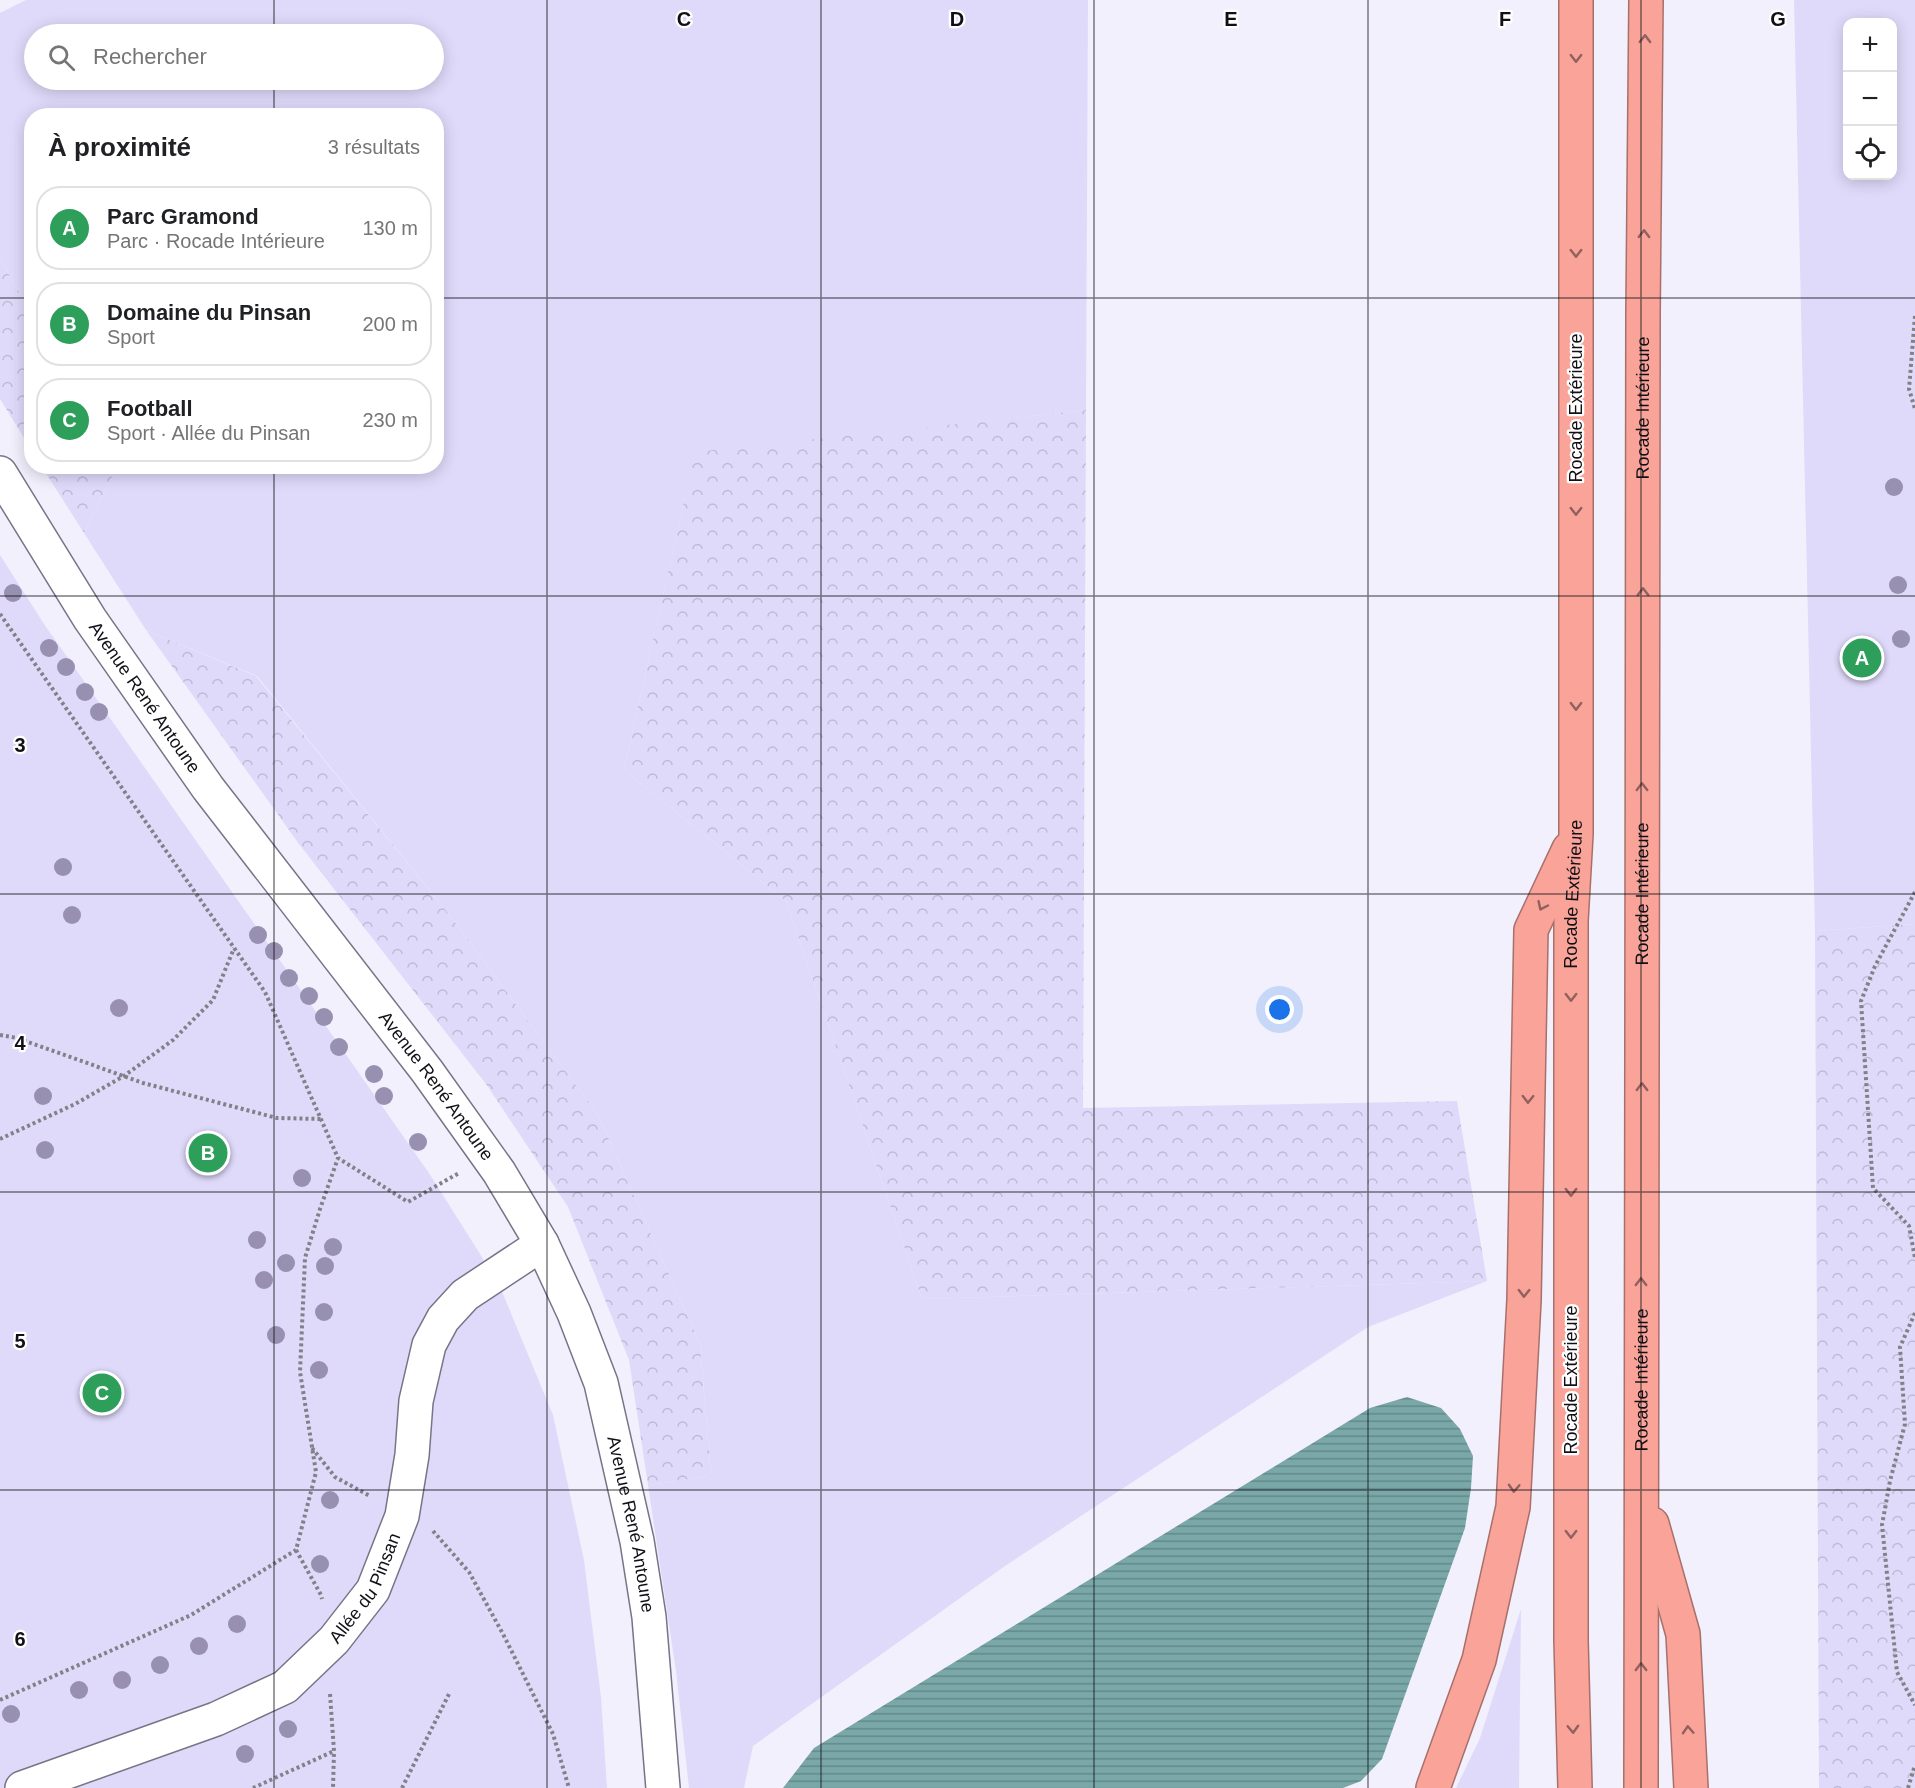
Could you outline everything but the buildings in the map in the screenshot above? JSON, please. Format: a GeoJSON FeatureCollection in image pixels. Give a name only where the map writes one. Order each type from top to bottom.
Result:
{"type":"FeatureCollection","features":[{"type":"Feature","properties":{"kind":"highway","name":"Rocade Extérieure"},"geometry":{"type":"LineString","coordinates":[[1575,1788],[1571,1640],[1571,921],[1575,834],[1576,0]]}},
{"type":"Feature","properties":{"kind":"highway","name":"Rocade Intérieure"},"geometry":{"type":"LineString","coordinates":[[1641,1788],[1643,314],[1646,0]]}},
{"type":"Feature","properties":{"kind":"highway"},"geometry":{"type":"LineString","coordinates":[[1433,1788],[1479,1660],[1513,1507],[1524,1300],[1532,930],[1575,834]]}},
{"type":"Feature","properties":{"kind":"highway"},"geometry":{"type":"LineString","coordinates":[[1641,1487],[1683,1634],[1690,1788]]}},
{"type":"Feature","properties":{"kind":"street","name":"Avenue René Antoune"},"geometry":{"type":"LineString","coordinates":[[0,473],[90,618],[208,788],[433,1080],[499,1172],[542,1244],[574,1313],[601,1383],[637,1541],[648,1617],[663,1788]]}},
{"type":"Feature","properties":{"kind":"street","name":"Allée du Pinsan"},"geometry":{"type":"LineString","coordinates":[[22,1788],[216,1719],[285,1686],[334,1640],[373,1590],[403,1510],[412,1455],[416,1401],[429,1345],[443,1319],[465,1295],[542,1244]]}},
{"type":"Feature","properties":{"kind":"path"},"geometry":{"type":"LineString","coordinates":[[1915,316],[1909,389],[1915,409]]}},
{"type":"Feature","properties":{"kind":"path"},"geometry":{"type":"LineString","coordinates":[[0,614],[265,992],[338,1158],[408,1202],[460,1173],[454,1165]]}},
{"type":"Feature","properties":{"kind":"path"},"geometry":{"type":"LineString","coordinates":[[1915,892],[1875,966],[1861,1001],[1873,1188],[1909,1226],[1915,1258]]}},
{"type":"Feature","properties":{"kind":"path"},"geometry":{"type":"LineString","coordinates":[[0,1139],[75,1104],[124,1076],[173,1040],[213,999],[234,948]]}},
{"type":"Feature","properties":{"kind":"path"},"geometry":{"type":"LineString","coordinates":[[0,1035],[17,1038],[142,1083],[277,1118],[321,1119]]}},
{"type":"Feature","properties":{"kind":"path"},"geometry":{"type":"LineString","coordinates":[[0,1700],[191,1615],[296,1550],[316,1472],[300,1372],[305,1258],[338,1158]]}},
{"type":"Feature","properties":{"kind":"path"},"geometry":{"type":"LineString","coordinates":[[1915,1313],[1900,1347],[1905,1424],[1890,1481],[1882,1525],[1897,1671],[1915,1705]]}},
{"type":"Feature","properties":{"kind":"path"},"geometry":{"type":"LineString","coordinates":[[312,1447],[335,1477],[425,1522],[469,1572],[553,1734],[569,1788]]}},
{"type":"Feature","properties":{"kind":"path"},"geometry":{"type":"LineString","coordinates":[[402,1788],[449,1694]]}},
{"type":"Feature","properties":{"kind":"path"},"geometry":{"type":"LineString","coordinates":[[253,1788],[334,1751]]}},
{"type":"Feature","properties":{"kind":"path"},"geometry":{"type":"LineString","coordinates":[[1908,1788],[1915,1765]]}},
{"type":"Feature","properties":{"kind":"green space"},"geometry":{"type":"Polygon","coordinates":[[[26,0],[1088,0],[1086,410],[695,453],[624,770],[786,901],[922,1299],[1487,1281],[1368,1327],[1005,1566],[753,1746],[744,1788],[689,1788],[676,1671],[648,1485],[711,1476],[700,1344],[598,1115],[448,913],[257,676],[146,630],[84,533],[114,474],[444,474],[444,108],[24,108],[24,301],[0,259],[0,13],[26,0]]]}},
{"type":"Feature","properties":{"kind":"green space"},"geometry":{"type":"Polygon","coordinates":[[[1794,0],[1915,0],[1915,924],[1815,931],[1794,0]]]}},
{"type":"Feature","properties":{"kind":"green space"},"geometry":{"type":"Polygon","coordinates":[[[0,259],[24,301],[24,438],[0,399],[0,259]]]}},
{"type":"Feature","properties":{"kind":"green space"},"geometry":{"type":"Polygon","coordinates":[[[1086,410],[1083,1108],[1457,1101],[1487,1281],[922,1299],[786,901],[624,770],[695,452],[1086,410]]]}},
{"type":"Feature","properties":{"kind":"green space"},"geometry":{"type":"Polygon","coordinates":[[[46,474],[114,474],[84,533],[46,474]]]}},
{"type":"Feature","properties":{"kind":"green space"},"geometry":{"type":"Polygon","coordinates":[[[0,555],[44,624],[429,1173],[503,1294],[553,1415],[584,1560],[601,1697],[607,1788],[0,1788],[0,555]]]}},
{"type":"Feature","properties":{"kind":"green space"},"geometry":{"type":"Polygon","coordinates":[[[146,630],[256,676],[448,913],[598,1115],[700,1344],[711,1476],[648,1485],[629,1360],[568,1207],[486,1084],[299,844],[146,630]]]}},
{"type":"Feature","properties":{"kind":"green space"},"geometry":{"type":"Polygon","coordinates":[[[1915,924],[1915,1788],[1819,1788],[1815,931],[1915,924]]]}},
{"type":"Feature","properties":{"kind":"green space"},"geometry":{"type":"Polygon","coordinates":[[[1521,1609],[1519,1788],[1456,1788],[1480,1738],[1521,1609]]]}},
{"type":"Feature","properties":{"kind":"shaded area"},"geometry":{"type":"Polygon","coordinates":[[[1407,1397],[1441,1408],[1460,1429],[1473,1456],[1471,1488],[1465,1528],[1382,1759],[1361,1781],[1343,1788],[783,1788],[814,1748],[1370,1408],[1407,1397]]]}},
{"type":"Feature","properties":{"kind":"place","name":"Parc Gramond"},"geometry":{"type":"Point","coordinates":[1862,658]}},
{"type":"Feature","properties":{"kind":"place","name":"Domaine du Pinsan"},"geometry":{"type":"Point","coordinates":[208,1153]}},
{"type":"Feature","properties":{"kind":"place","name":"Football"},"geometry":{"type":"Point","coordinates":[102,1393]}}]}
